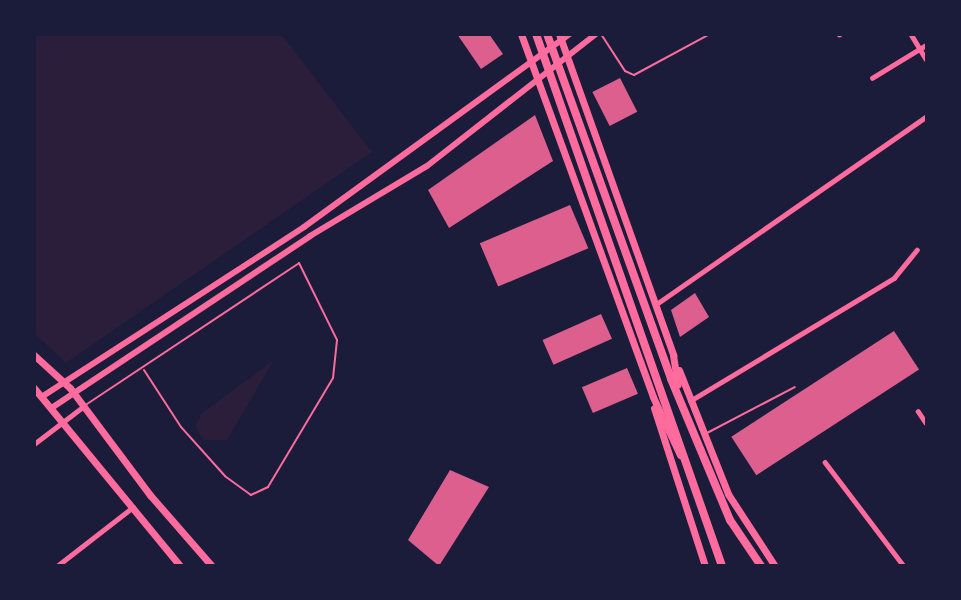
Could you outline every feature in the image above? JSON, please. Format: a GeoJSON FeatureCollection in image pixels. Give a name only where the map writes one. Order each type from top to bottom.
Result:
{"type":"FeatureCollection","features":[{"type":"Feature","properties":{"kind":"main road"},"geometry":{"type":"LineString","coordinates":[[521,34],[652,397],[680,455]]}},
{"type":"Feature","properties":{"kind":"main road"},"geometry":{"type":"LineString","coordinates":[[536,34],[680,455],[722,566]]}},
{"type":"Feature","properties":{"kind":"main road"},"geometry":{"type":"LineString","coordinates":[[547,34],[667,368],[678,385],[735,529],[761,566]]}},
{"type":"Feature","properties":{"kind":"main road"},"geometry":{"type":"LineString","coordinates":[[560,38],[690,401],[742,521],[775,566]]}},
{"type":"Feature","properties":{"kind":"main road"},"geometry":{"type":"LineString","coordinates":[[34,355],[75,393],[150,495],[212,566]]}},
{"type":"Feature","properties":{"kind":"main road"},"geometry":{"type":"LineString","coordinates":[[673,355],[678,385]]}},
{"type":"Feature","properties":{"kind":"main road"},"geometry":{"type":"LineString","coordinates":[[34,388],[65,421],[180,566]]}},
{"type":"Feature","properties":{"kind":"main road"},"geometry":{"type":"LineString","coordinates":[[652,397],[655,420],[705,566]]}},
{"type":"Feature","properties":{"kind":"street"},"geometry":{"type":"LineString","coordinates":[[43,396],[304,226],[552,47],[560,38],[570,34]]}},
{"type":"Feature","properties":{"kind":"street"},"geometry":{"type":"LineString","coordinates":[[53,407],[310,236],[427,166],[537,79],[599,34]]}},
{"type":"Feature","properties":{"kind":"street"},"geometry":{"type":"LineString","coordinates":[[910,34],[927,59]]}},
{"type":"Feature","properties":{"kind":"street"},"geometry":{"type":"LineString","coordinates":[[872,78],[927,45]]}},
{"type":"Feature","properties":{"kind":"street"},"geometry":{"type":"LineString","coordinates":[[655,305],[927,117]]}},
{"type":"Feature","properties":{"kind":"street"},"geometry":{"type":"LineString","coordinates":[[304,226],[310,236]]}},
{"type":"Feature","properties":{"kind":"street"},"geometry":{"type":"LineString","coordinates":[[690,401],[894,278],[917,250]]}},
{"type":"Feature","properties":{"kind":"street"},"geometry":{"type":"LineString","coordinates":[[34,444],[84,406]]}},
{"type":"Feature","properties":{"kind":"street"},"geometry":{"type":"LineString","coordinates":[[918,411],[927,423]]}},
{"type":"Feature","properties":{"kind":"street"},"geometry":{"type":"LineString","coordinates":[[825,462],[904,566]]}},
{"type":"Feature","properties":{"kind":"street"},"geometry":{"type":"LineString","coordinates":[[57,566],[133,507]]}},
{"type":"Feature","properties":{"kind":"lane"},"geometry":{"type":"LineString","coordinates":[[599,34],[625,72],[634,75],[710,34]]}},
{"type":"Feature","properties":{"kind":"lane"},"geometry":{"type":"LineString","coordinates":[[84,406],[144,370],[299,263],[338,340],[337,371],[268,487],[251,495],[225,476],[181,427],[144,370]]}},
{"type":"Feature","properties":{"kind":"lane"},"geometry":{"type":"LineString","coordinates":[[704,435],[795,387]]}},
{"type":"Feature","properties":{"kind":"shaded area"},"geometry":{"type":"Polygon","coordinates":[[[34,35],[282,35],[372,152],[66,363],[35,334],[34,35]]]}},
{"type":"Feature","properties":{"kind":"shaded area"},"geometry":{"type":"Polygon","coordinates":[[[274,360],[227,440],[203,440],[195,426],[202,413],[274,360]]]}},
{"type":"Feature","properties":{"kind":"building"},"geometry":{"type":"Polygon","coordinates":[[[457,34],[489,34],[503,54],[481,69],[457,34]]]}},
{"type":"Feature","properties":{"kind":"building"},"geometry":{"type":"Polygon","coordinates":[[[620,78],[637,112],[610,126],[592,92],[620,78]]]}},
{"type":"Feature","properties":{"kind":"building"},"geometry":{"type":"Polygon","coordinates":[[[535,115],[553,161],[449,228],[428,190],[535,115]]]}},
{"type":"Feature","properties":{"kind":"building"},"geometry":{"type":"Polygon","coordinates":[[[570,205],[588,248],[498,287],[480,243],[570,205]]]}},
{"type":"Feature","properties":{"kind":"building"},"geometry":{"type":"Polygon","coordinates":[[[695,293],[709,317],[680,337],[671,310],[695,293]]]}},
{"type":"Feature","properties":{"kind":"building"},"geometry":{"type":"Polygon","coordinates":[[[601,314],[612,339],[554,365],[543,340],[601,314]]]}},
{"type":"Feature","properties":{"kind":"building"},"geometry":{"type":"Polygon","coordinates":[[[894,331],[919,370],[756,475],[731,437],[894,331]]]}},
{"type":"Feature","properties":{"kind":"building"},"geometry":{"type":"Polygon","coordinates":[[[627,368],[638,394],[593,413],[582,387],[627,368]]]}},
{"type":"Feature","properties":{"kind":"building"},"geometry":{"type":"Polygon","coordinates":[[[450,470],[489,487],[439,566],[408,540],[450,470]]]}}]}
